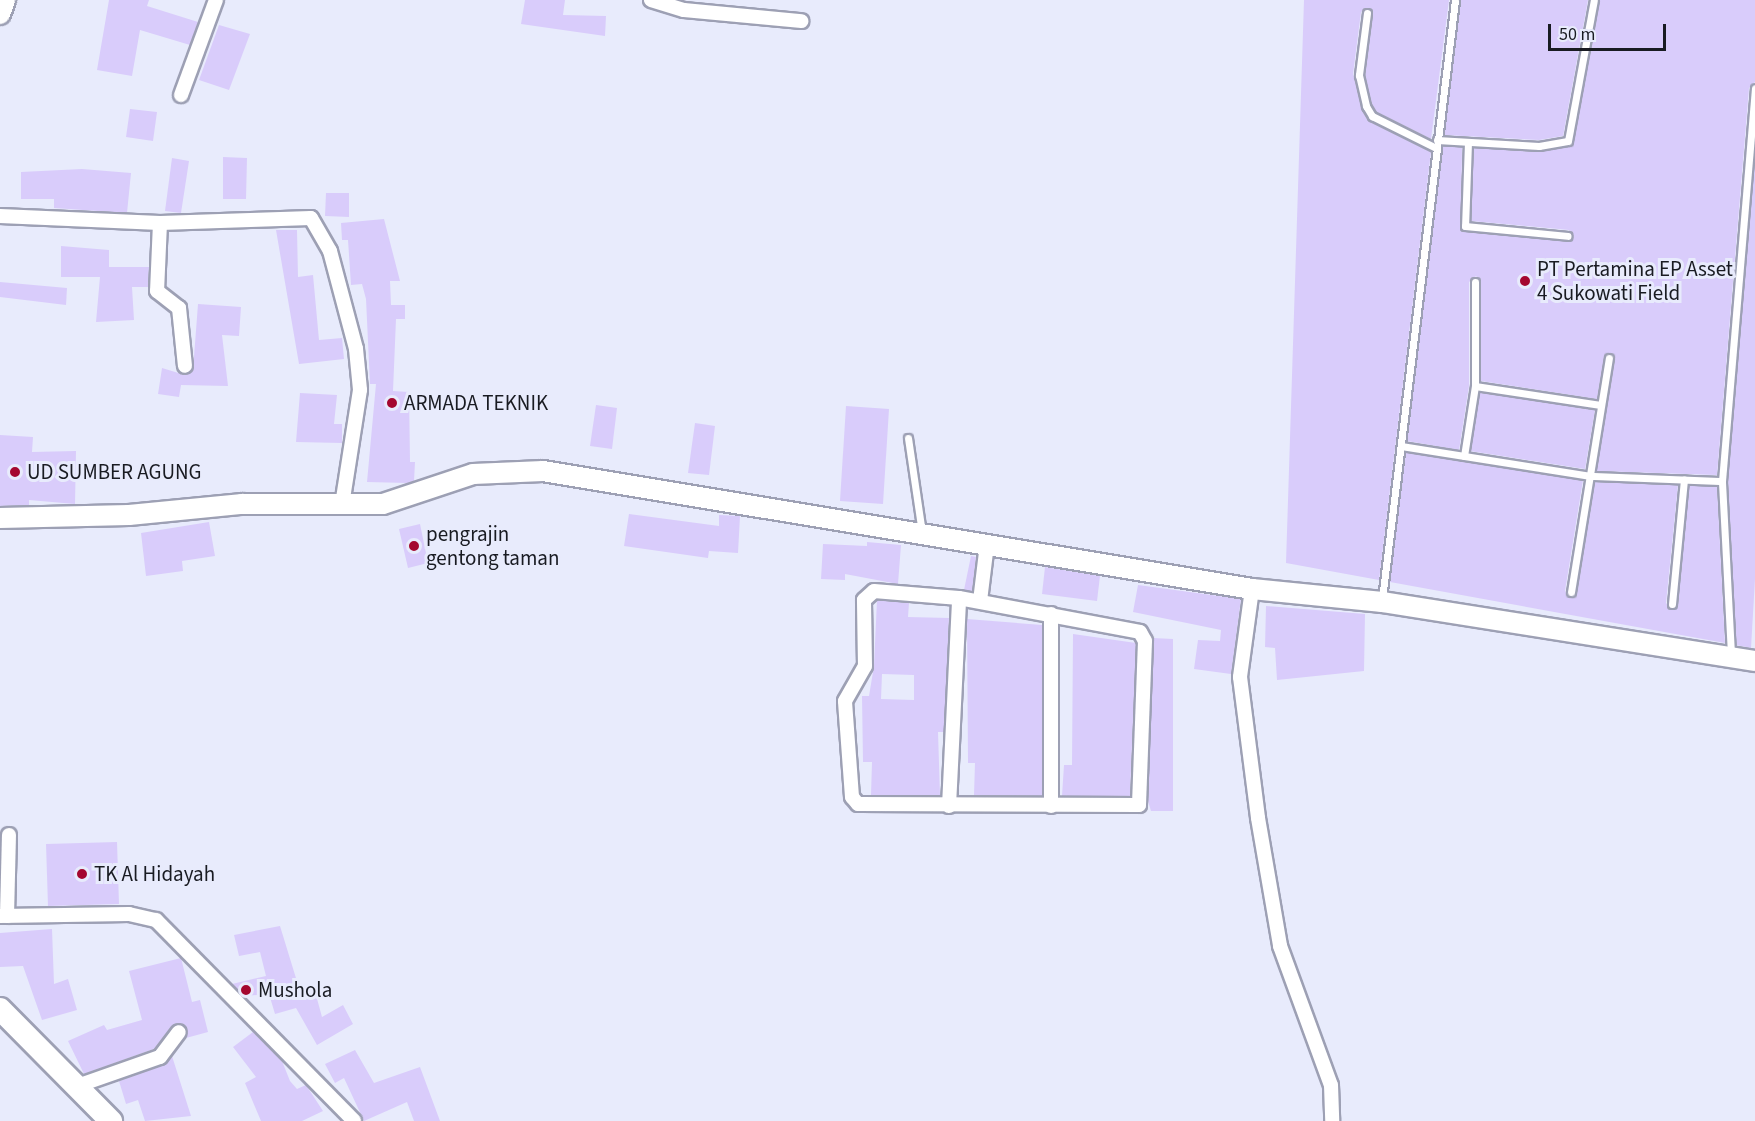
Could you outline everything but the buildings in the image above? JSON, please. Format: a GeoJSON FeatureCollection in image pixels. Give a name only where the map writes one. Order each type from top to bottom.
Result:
{"type":"FeatureCollection","features":[{"type":"Feature","properties":{"kind":"main road"},"geometry":{"type":"LineString","coordinates":[[0,1009],[111,1121]]}},
{"type":"Feature","properties":{"kind":"street"},"geometry":{"type":"LineString","coordinates":[[0,14],[5,0]]}},
{"type":"Feature","properties":{"kind":"street"},"geometry":{"type":"LineString","coordinates":[[181,95],[216,0]]}},
{"type":"Feature","properties":{"kind":"street"},"geometry":{"type":"LineString","coordinates":[[651,0],[684,10],[801,21]]}},
{"type":"Feature","properties":{"kind":"street"},"geometry":{"type":"LineString","coordinates":[[0,216],[160,223],[303,216],[315,224],[330,250],[356,349],[360,390],[342,505]]}},
{"type":"Feature","properties":{"kind":"street"},"geometry":{"type":"LineString","coordinates":[[160,223],[157,291],[178,309],[185,366]]}},
{"type":"Feature","properties":{"kind":"street"},"geometry":{"type":"LineString","coordinates":[[0,518],[129,515],[242,504],[383,504],[473,474],[515,470],[922,532],[1252,589],[1382,602],[1731,655],[1755,662]]}},
{"type":"Feature","properties":{"kind":"street"},"geometry":{"type":"LineString","coordinates":[[980,601],[987,544]]}},
{"type":"Feature","properties":{"kind":"street"},"geometry":{"type":"LineString","coordinates":[[1252,589],[1240,677],[1258,818],[1280,946],[1331,1084],[1332,1121]]}},
{"type":"Feature","properties":{"kind":"street"},"geometry":{"type":"LineString","coordinates":[[868,592],[980,601],[1136,631],[1145,641],[1142,801],[1135,807],[949,806],[854,801],[845,701],[865,666],[864,600],[868,592]]}},
{"type":"Feature","properties":{"kind":"street"},"geometry":{"type":"LineString","coordinates":[[949,806],[959,598]]}},
{"type":"Feature","properties":{"kind":"street"},"geometry":{"type":"LineString","coordinates":[[1051,614],[1051,806]]}},
{"type":"Feature","properties":{"kind":"street"},"geometry":{"type":"LineString","coordinates":[[9,836],[4,916],[129,914],[162,923],[354,1121]]}},
{"type":"Feature","properties":{"kind":"street"},"geometry":{"type":"LineString","coordinates":[[77,1086],[160,1057],[179,1032]]}},
{"type":"Feature","properties":{"kind":"lane"},"geometry":{"type":"LineString","coordinates":[[1382,602],[1455,0]]}},
{"type":"Feature","properties":{"kind":"lane"},"geometry":{"type":"LineString","coordinates":[[1368,13],[1359,75],[1366,106],[1372,116],[1436,144],[1468,142],[1539,146],[1568,141],[1594,0]]}},
{"type":"Feature","properties":{"kind":"lane"},"geometry":{"type":"LineString","coordinates":[[1731,655],[1722,481],[1755,88]]}},
{"type":"Feature","properties":{"kind":"lane"},"geometry":{"type":"LineString","coordinates":[[1468,142],[1465,226],[1568,236]]}},
{"type":"Feature","properties":{"kind":"lane"},"geometry":{"type":"LineString","coordinates":[[1464,456],[1475,386],[1475,282]]}},
{"type":"Feature","properties":{"kind":"lane"},"geometry":{"type":"LineString","coordinates":[[1571,592],[1592,476],[1609,358]]}},
{"type":"Feature","properties":{"kind":"lane"},"geometry":{"type":"LineString","coordinates":[[1475,386],[1601,405]]}},
{"type":"Feature","properties":{"kind":"lane"},"geometry":{"type":"LineString","coordinates":[[908,438],[922,532]]}},
{"type":"Feature","properties":{"kind":"lane"},"geometry":{"type":"LineString","coordinates":[[1401,446],[1592,476],[1722,481]]}},
{"type":"Feature","properties":{"kind":"lane"},"geometry":{"type":"LineString","coordinates":[[1672,604],[1684,480]]}},
{"type":"Feature","properties":{"kind":"place","name":"PT Pertamina EP Asset 4 Sukowati Field"},"geometry":{"type":"Point","coordinates":[1525,281]}},
{"type":"Feature","properties":{"kind":"place","name":"ARMADA TEKNIK"},"geometry":{"type":"Point","coordinates":[392,403]}},
{"type":"Feature","properties":{"kind":"place","name":"UD SUMBER AGUNG"},"geometry":{"type":"Point","coordinates":[15,472]}},
{"type":"Feature","properties":{"kind":"place","name":"pengrajin gentong taman"},"geometry":{"type":"Point","coordinates":[414,546]}},
{"type":"Feature","properties":{"kind":"place","name":"TK Al Hidayah"},"geometry":{"type":"Point","coordinates":[82,874]}},
{"type":"Feature","properties":{"kind":"place","name":"Mushola"},"geometry":{"type":"Point","coordinates":[246,990]}}]}
